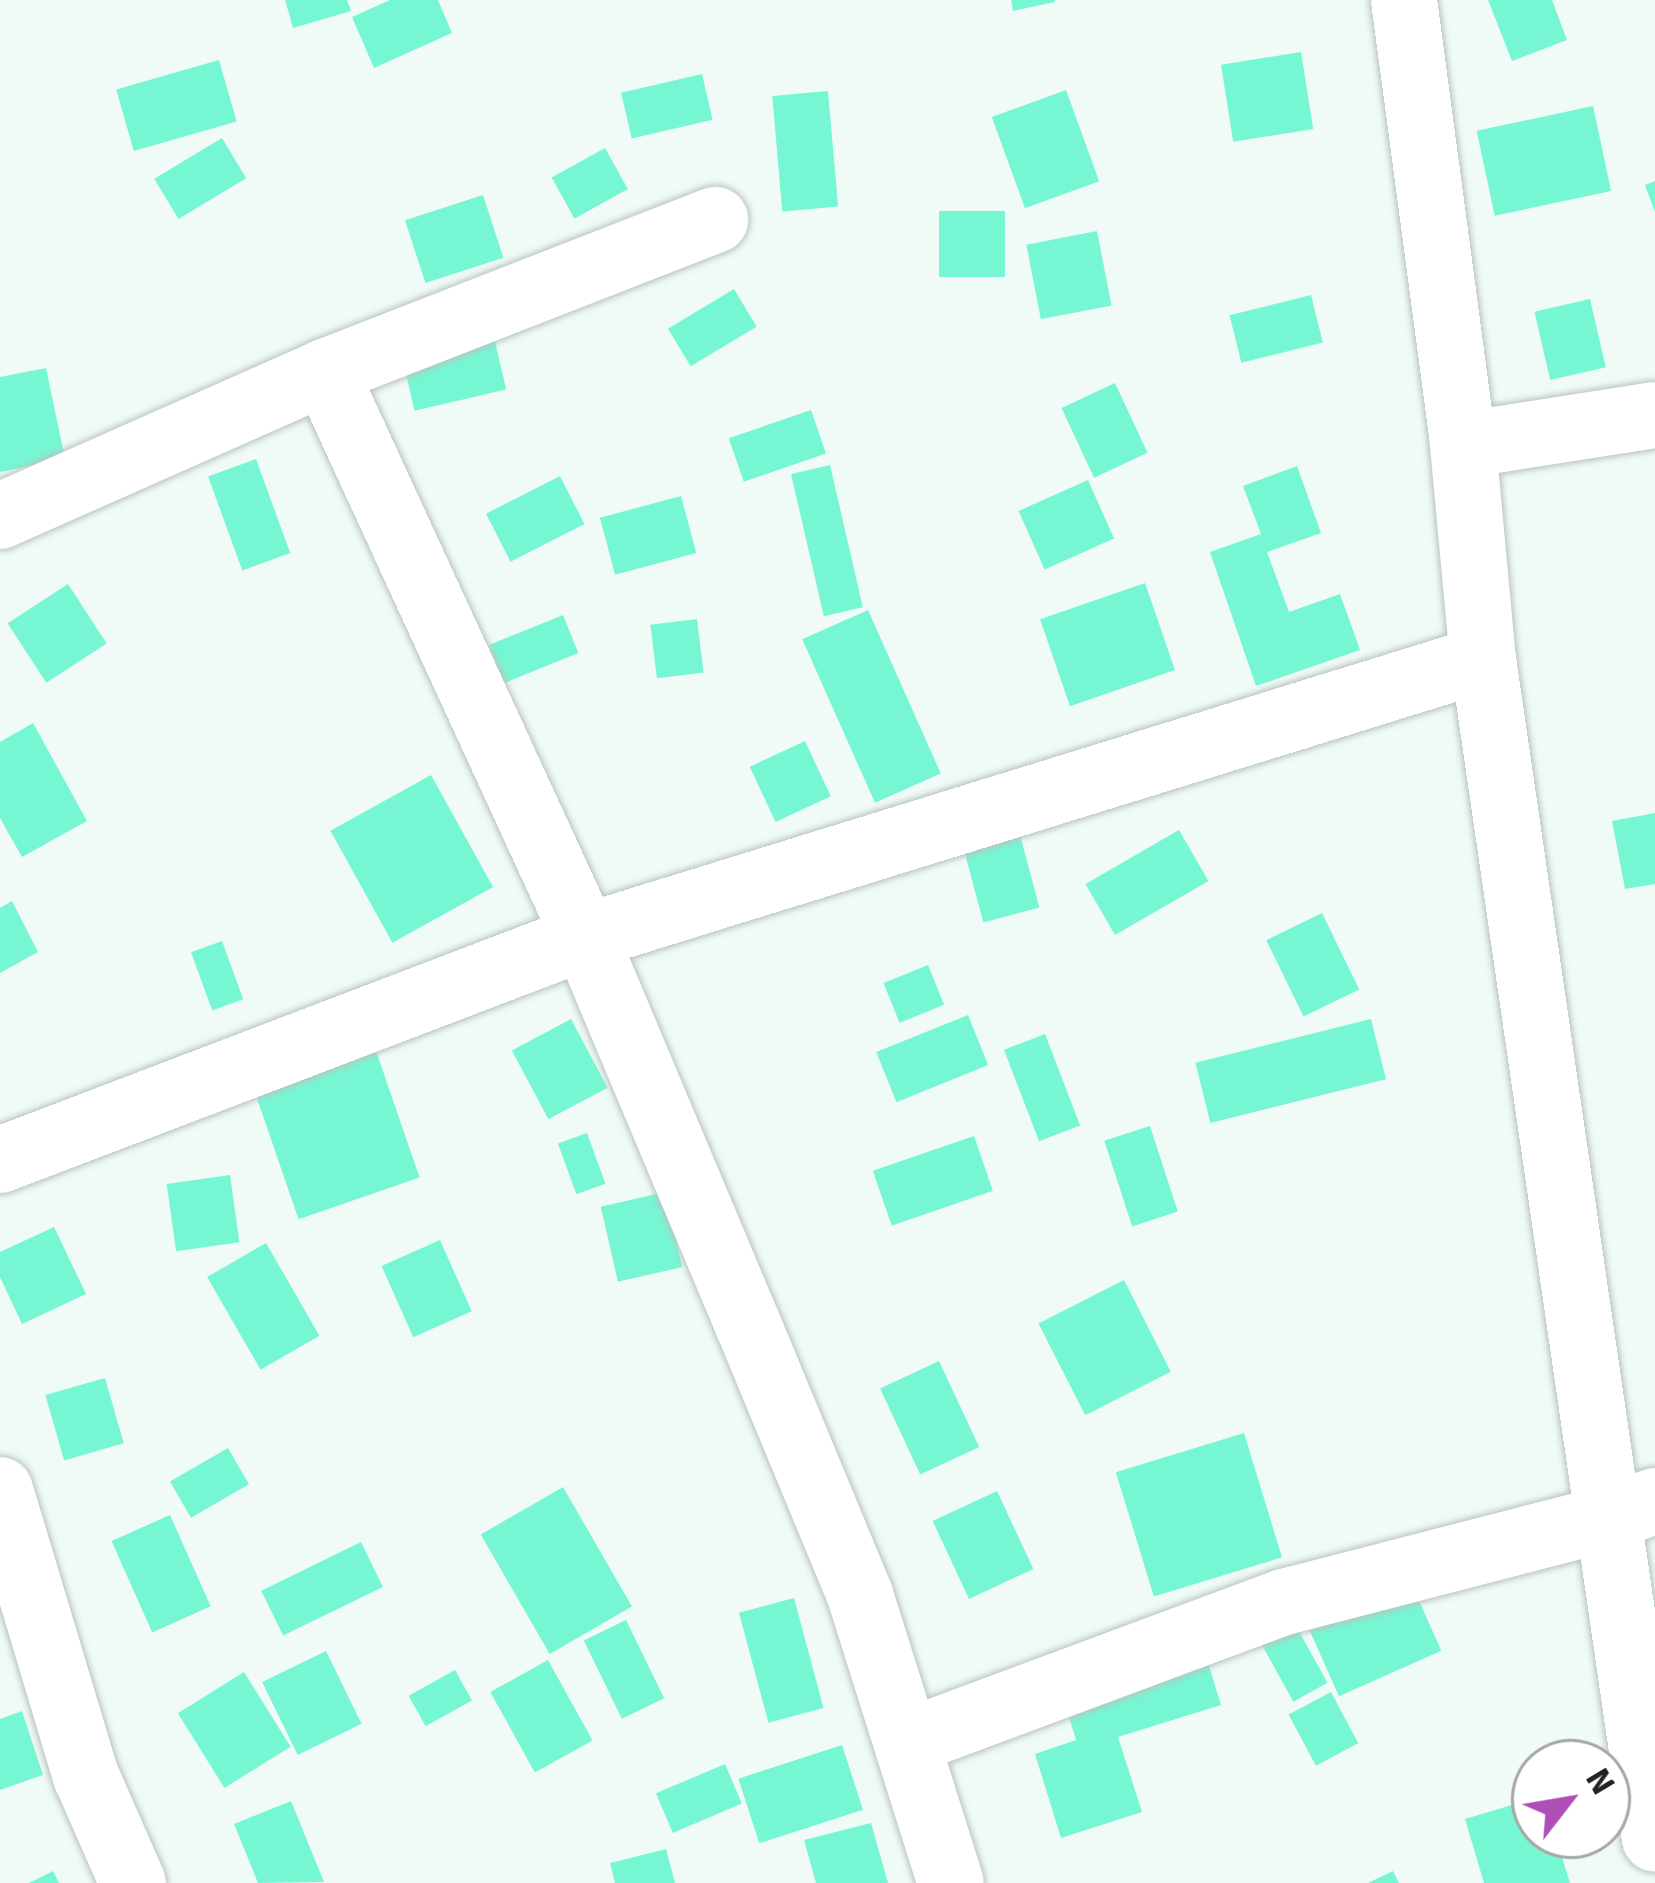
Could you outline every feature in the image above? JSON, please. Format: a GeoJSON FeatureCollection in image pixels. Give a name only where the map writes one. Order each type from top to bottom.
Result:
{"type":"FeatureCollection","features":[{"type":"Feature","properties":{"kind":"street"},"geometry":{"type":"LineString","coordinates":[[1404,0],[1462,445],[1483,658],[1552,1114],[1630,1510],[1655,1839]]}},
{"type":"Feature","properties":{"kind":"street"},"geometry":{"type":"LineString","coordinates":[[0,516],[325,372],[715,220]]}},
{"type":"Feature","properties":{"kind":"street"},"geometry":{"type":"LineString","coordinates":[[325,372],[585,937],[860,1595],[952,1883]]}},
{"type":"Feature","properties":{"kind":"street"},"geometry":{"type":"LineString","coordinates":[[1462,445],[1655,415]]}},
{"type":"Feature","properties":{"kind":"street"},"geometry":{"type":"LineString","coordinates":[[0,1160],[585,937],[1483,658]]}},
{"type":"Feature","properties":{"kind":"street"},"geometry":{"type":"LineString","coordinates":[[0,1490],[86,1776],[133,1883]]}},
{"type":"Feature","properties":{"kind":"street"},"geometry":{"type":"LineString","coordinates":[[910,1741],[1284,1602],[1630,1510]]}},
{"type":"Feature","properties":{"kind":"building"},"geometry":{"type":"Polygon","coordinates":[[[285,0],[347,0],[351,11],[293,28],[285,0]]]}},
{"type":"Feature","properties":{"kind":"building"},"geometry":{"type":"Polygon","coordinates":[[[390,0],[438,0],[452,33],[374,68],[352,17],[390,0]]]}},
{"type":"Feature","properties":{"kind":"building"},"geometry":{"type":"Polygon","coordinates":[[[1011,0],[1055,0],[1055,2],[1013,11],[1011,0]]]}},
{"type":"Feature","properties":{"kind":"building"},"geometry":{"type":"Polygon","coordinates":[[[1488,0],[1552,0],[1567,40],[1512,61],[1488,0]]]}},
{"type":"Feature","properties":{"kind":"building"},"geometry":{"type":"Polygon","coordinates":[[[1301,52],[1313,129],[1233,142],[1221,65],[1301,52]]]}},
{"type":"Feature","properties":{"kind":"building"},"geometry":{"type":"Polygon","coordinates":[[[219,60],[237,122],[134,151],[116,89],[219,60]]]}},
{"type":"Feature","properties":{"kind":"building"},"geometry":{"type":"Polygon","coordinates":[[[702,74],[713,120],[632,138],[621,93],[702,74]]]}},
{"type":"Feature","properties":{"kind":"building"},"geometry":{"type":"Polygon","coordinates":[[[1066,90],[1099,181],[1025,208],[992,117],[1066,90]]]}},
{"type":"Feature","properties":{"kind":"building"},"geometry":{"type":"Polygon","coordinates":[[[828,91],[838,207],[782,211],[772,96],[828,91]]]}},
{"type":"Feature","properties":{"kind":"building"},"geometry":{"type":"Polygon","coordinates":[[[1593,106],[1611,191],[1495,216],[1477,131],[1593,106]]]}},
{"type":"Feature","properties":{"kind":"building"},"geometry":{"type":"Polygon","coordinates":[[[222,138],[246,178],[178,219],[154,179],[222,138]]]}},
{"type":"Feature","properties":{"kind":"building"},"geometry":{"type":"Polygon","coordinates":[[[605,148],[628,189],[574,219],[552,178],[605,148]]]}},
{"type":"Feature","properties":{"kind":"building"},"geometry":{"type":"Polygon","coordinates":[[[1655,181],[1655,212],[1645,185],[1655,181]]]}},
{"type":"Feature","properties":{"kind":"building"},"geometry":{"type":"Polygon","coordinates":[[[483,195],[503,258],[425,283],[405,220],[483,195]]]}},
{"type":"Feature","properties":{"kind":"building"},"geometry":{"type":"Polygon","coordinates":[[[939,211],[1005,211],[1005,277],[939,277],[939,211]]]}},
{"type":"Feature","properties":{"kind":"building"},"geometry":{"type":"Polygon","coordinates":[[[1097,231],[1112,306],[1041,319],[1026,245],[1097,231]]]}},
{"type":"Feature","properties":{"kind":"building"},"geometry":{"type":"Polygon","coordinates":[[[734,289],[757,327],[691,366],[668,329],[734,289]]]}},
{"type":"Feature","properties":{"kind":"building"},"geometry":{"type":"Polygon","coordinates":[[[1311,295],[1323,343],[1241,363],[1229,315],[1311,295]]]}},
{"type":"Feature","properties":{"kind":"building"},"geometry":{"type":"Polygon","coordinates":[[[1590,299],[1606,367],[1550,380],[1534,312],[1590,299]]]}},
{"type":"Feature","properties":{"kind":"building"},"geometry":{"type":"Polygon","coordinates":[[[494,337],[506,390],[415,411],[402,358],[494,337]]]}},
{"type":"Feature","properties":{"kind":"building"},"geometry":{"type":"Polygon","coordinates":[[[46,368],[65,459],[0,472],[0,377],[46,368]]]}},
{"type":"Feature","properties":{"kind":"building"},"geometry":{"type":"Polygon","coordinates":[[[1115,383],[1148,453],[1094,478],[1062,408],[1115,383]]]}},
{"type":"Feature","properties":{"kind":"building"},"geometry":{"type":"Polygon","coordinates":[[[811,410],[826,453],[744,482],[729,438],[811,410]]]}},
{"type":"Feature","properties":{"kind":"building"},"geometry":{"type":"Polygon","coordinates":[[[256,459],[290,553],[242,570],[208,476],[256,459]]]}},
{"type":"Feature","properties":{"kind":"building"},"geometry":{"type":"Polygon","coordinates":[[[830,465],[863,607],[824,616],[791,474],[830,465]]]}},
{"type":"Feature","properties":{"kind":"building"},"geometry":{"type":"Polygon","coordinates":[[[1297,466],[1321,533],[1267,552],[1289,612],[1340,594],[1360,650],[1256,686],[1210,552],[1261,534],[1243,486],[1297,466]]]}},
{"type":"Feature","properties":{"kind":"building"},"geometry":{"type":"Polygon","coordinates":[[[560,476],[585,524],[511,562],[486,514],[560,476]]]}},
{"type":"Feature","properties":{"kind":"building"},"geometry":{"type":"Polygon","coordinates":[[[1088,480],[1114,538],[1045,569],[1019,511],[1088,480]]]}},
{"type":"Feature","properties":{"kind":"building"},"geometry":{"type":"Polygon","coordinates":[[[681,496],[696,553],[615,575],[600,518],[681,496]]]}},
{"type":"Feature","properties":{"kind":"building"},"geometry":{"type":"Polygon","coordinates":[[[1145,583],[1175,670],[1070,706],[1040,619],[1145,583]]]}},
{"type":"Feature","properties":{"kind":"building"},"geometry":{"type":"Polygon","coordinates":[[[68,584],[107,644],[46,683],[8,623],[68,584]]]}},
{"type":"Feature","properties":{"kind":"building"},"geometry":{"type":"Polygon","coordinates":[[[868,610],[941,774],[875,803],[802,639],[868,610]]]}},
{"type":"Feature","properties":{"kind":"building"},"geometry":{"type":"Polygon","coordinates":[[[563,615],[578,653],[504,683],[489,645],[563,615]]]}},
{"type":"Feature","properties":{"kind":"building"},"geometry":{"type":"Polygon","coordinates":[[[697,619],[704,673],[657,678],[650,625],[697,619]]]}},
{"type":"Feature","properties":{"kind":"building"},"geometry":{"type":"Polygon","coordinates":[[[33,723],[87,821],[22,857],[0,818],[0,742],[33,723]]]}},
{"type":"Feature","properties":{"kind":"building"},"geometry":{"type":"Polygon","coordinates":[[[805,741],[831,796],[775,822],[750,767],[805,741]]]}},
{"type":"Feature","properties":{"kind":"building"},"geometry":{"type":"Polygon","coordinates":[[[431,775],[493,887],[392,943],[330,831],[431,775]]]}},
{"type":"Feature","properties":{"kind":"building"},"geometry":{"type":"Polygon","coordinates":[[[1655,813],[1655,884],[1625,889],[1612,821],[1655,813]]]}},
{"type":"Feature","properties":{"kind":"building"},"geometry":{"type":"Polygon","coordinates":[[[1179,830],[1208,881],[1115,935],[1085,884],[1179,830]]]}},
{"type":"Feature","properties":{"kind":"building"},"geometry":{"type":"Polygon","coordinates":[[[1020,835],[1039,907],[983,922],[964,850],[1020,835]]]}},
{"type":"Feature","properties":{"kind":"building"},"geometry":{"type":"Polygon","coordinates":[[[12,901],[38,952],[0,973],[0,908],[12,901]]]}},
{"type":"Feature","properties":{"kind":"building"},"geometry":{"type":"Polygon","coordinates":[[[1322,913],[1359,989],[1304,1017],[1266,940],[1322,913]]]}},
{"type":"Feature","properties":{"kind":"building"},"geometry":{"type":"Polygon","coordinates":[[[222,941],[243,999],[212,1011],[191,952],[222,941]]]}},
{"type":"Feature","properties":{"kind":"building"},"geometry":{"type":"Polygon","coordinates":[[[928,965],[944,1005],[900,1023],[883,983],[928,965]]]}},
{"type":"Feature","properties":{"kind":"building"},"geometry":{"type":"Polygon","coordinates":[[[968,1015],[988,1065],[896,1102],[876,1052],[968,1015]]]}},
{"type":"Feature","properties":{"kind":"building"},"geometry":{"type":"Polygon","coordinates":[[[571,1019],[608,1088],[548,1119],[512,1050],[571,1019]]]}},
{"type":"Feature","properties":{"kind":"building"},"geometry":{"type":"Polygon","coordinates":[[[1371,1019],[1386,1079],[1210,1123],[1195,1063],[1371,1019]]]}},
{"type":"Feature","properties":{"kind":"building"},"geometry":{"type":"Polygon","coordinates":[[[1045,1034],[1080,1125],[1039,1141],[1004,1050],[1045,1034]]]}},
{"type":"Feature","properties":{"kind":"building"},"geometry":{"type":"Polygon","coordinates":[[[375,1048],[420,1178],[299,1219],[254,1090],[375,1048]]]}},
{"type":"Feature","properties":{"kind":"building"},"geometry":{"type":"Polygon","coordinates":[[[1150,1126],[1178,1212],[1132,1226],[1104,1141],[1150,1126]]]}},
{"type":"Feature","properties":{"kind":"building"},"geometry":{"type":"Polygon","coordinates":[[[587,1133],[605,1184],[576,1194],[558,1144],[587,1133]]]}},
{"type":"Feature","properties":{"kind":"building"},"geometry":{"type":"Polygon","coordinates":[[[974,1136],[993,1191],[892,1226],[873,1171],[974,1136]]]}},
{"type":"Feature","properties":{"kind":"building"},"geometry":{"type":"Polygon","coordinates":[[[230,1175],[239,1242],[176,1251],[167,1184],[230,1175]]]}},
{"type":"Feature","properties":{"kind":"building"},"geometry":{"type":"Polygon","coordinates":[[[665,1192],[682,1267],[618,1282],[601,1207],[665,1192]]]}},
{"type":"Feature","properties":{"kind":"building"},"geometry":{"type":"Polygon","coordinates":[[[54,1227],[86,1294],[22,1324],[0,1277],[0,1252],[54,1227]]]}},
{"type":"Feature","properties":{"kind":"building"},"geometry":{"type":"Polygon","coordinates":[[[440,1240],[472,1311],[413,1337],[382,1266],[440,1240]]]}},
{"type":"Feature","properties":{"kind":"building"},"geometry":{"type":"Polygon","coordinates":[[[266,1243],[320,1336],[261,1370],[207,1277],[266,1243]]]}},
{"type":"Feature","properties":{"kind":"building"},"geometry":{"type":"Polygon","coordinates":[[[1124,1280],[1171,1372],[1085,1415],[1038,1324],[1124,1280]]]}},
{"type":"Feature","properties":{"kind":"building"},"geometry":{"type":"Polygon","coordinates":[[[939,1361],[979,1447],[920,1475],[880,1388],[939,1361]]]}},
{"type":"Feature","properties":{"kind":"building"},"geometry":{"type":"Polygon","coordinates":[[[105,1378],[124,1443],[64,1460],[45,1395],[105,1378]]]}},
{"type":"Feature","properties":{"kind":"building"},"geometry":{"type":"Polygon","coordinates":[[[1244,1433],[1282,1557],[1154,1596],[1116,1472],[1244,1433]]]}},
{"type":"Feature","properties":{"kind":"building"},"geometry":{"type":"Polygon","coordinates":[[[228,1448],[249,1484],[191,1518],[170,1482],[228,1448]]]}},
{"type":"Feature","properties":{"kind":"building"},"geometry":{"type":"Polygon","coordinates":[[[563,1487],[632,1607],[550,1654],[481,1534],[563,1487]]]}},
{"type":"Feature","properties":{"kind":"building"},"geometry":{"type":"Polygon","coordinates":[[[997,1491],[1033,1569],[969,1599],[933,1521],[997,1491]]]}},
{"type":"Feature","properties":{"kind":"building"},"geometry":{"type":"Polygon","coordinates":[[[170,1515],[211,1606],[152,1632],[112,1541],[170,1515]]]}},
{"type":"Feature","properties":{"kind":"building"},"geometry":{"type":"Polygon","coordinates":[[[361,1542],[383,1587],[283,1636],[261,1591],[361,1542]]]}},
{"type":"Feature","properties":{"kind":"building"},"geometry":{"type":"Polygon","coordinates":[[[1412,1585],[1441,1651],[1339,1696],[1310,1631],[1412,1585]]]}},
{"type":"Feature","properties":{"kind":"building"},"geometry":{"type":"Polygon","coordinates":[[[794,1598],[824,1708],[768,1723],[739,1613],[794,1598]]]}},
{"type":"Feature","properties":{"kind":"building"},"geometry":{"type":"Polygon","coordinates":[[[626,1620],[664,1698],[622,1719],[584,1641],[626,1620]]]}},
{"type":"Feature","properties":{"kind":"building"},"geometry":{"type":"Polygon","coordinates":[[[1296,1626],[1328,1683],[1293,1702],[1262,1645],[1296,1626]]]}},
{"type":"Feature","properties":{"kind":"building"},"geometry":{"type":"Polygon","coordinates":[[[326,1651],[362,1724],[298,1755],[262,1682],[326,1651]]]}},
{"type":"Feature","properties":{"kind":"building"},"geometry":{"type":"Polygon","coordinates":[[[1206,1656],[1221,1705],[1118,1737],[1142,1812],[1061,1838],[1035,1754],[1076,1740],[1064,1701],[1206,1656]]]}},
{"type":"Feature","properties":{"kind":"building"},"geometry":{"type":"Polygon","coordinates":[[[548,1660],[593,1740],[535,1772],[490,1692],[548,1660]]]}},
{"type":"Feature","properties":{"kind":"building"},"geometry":{"type":"Polygon","coordinates":[[[455,1670],[472,1701],[426,1726],[409,1696],[455,1670]]]}},
{"type":"Feature","properties":{"kind":"building"},"geometry":{"type":"Polygon","coordinates":[[[244,1672],[291,1747],[224,1788],[178,1713],[244,1672]]]}},
{"type":"Feature","properties":{"kind":"building"},"geometry":{"type":"Polygon","coordinates":[[[1331,1692],[1358,1743],[1316,1766],[1289,1715],[1331,1692]]]}},
{"type":"Feature","properties":{"kind":"building"},"geometry":{"type":"Polygon","coordinates":[[[22,1711],[43,1775],[0,1790],[0,1719],[22,1711]]]}},
{"type":"Feature","properties":{"kind":"building"},"geometry":{"type":"Polygon","coordinates":[[[842,1745],[863,1810],[759,1843],[738,1779],[842,1745]]]}},
{"type":"Feature","properties":{"kind":"building"},"geometry":{"type":"Polygon","coordinates":[[[725,1764],[742,1804],[673,1833],[656,1793],[725,1764]]]}},
{"type":"Feature","properties":{"kind":"building"},"geometry":{"type":"Polygon","coordinates":[[[291,1801],[324,1882],[258,1883],[234,1824],[291,1801]]]}},
{"type":"Feature","properties":{"kind":"building"},"geometry":{"type":"Polygon","coordinates":[[[1511,1805],[1511,1859],[1562,1859],[1570,1883],[1484,1883],[1465,1819],[1511,1805]]]}},
{"type":"Feature","properties":{"kind":"building"},"geometry":{"type":"Polygon","coordinates":[[[871,1823],[888,1883],[816,1883],[804,1840],[871,1823]]]}},
{"type":"Feature","properties":{"kind":"building"},"geometry":{"type":"Polygon","coordinates":[[[666,1849],[675,1883],[615,1883],[610,1863],[666,1849]]]}},
{"type":"Feature","properties":{"kind":"building"},"geometry":{"type":"Polygon","coordinates":[[[53,1871],[59,1883],[29,1883],[53,1871]]]}},
{"type":"Feature","properties":{"kind":"building"},"geometry":{"type":"Polygon","coordinates":[[[1393,1871],[1399,1883],[1368,1883],[1393,1871]]]}}]}
